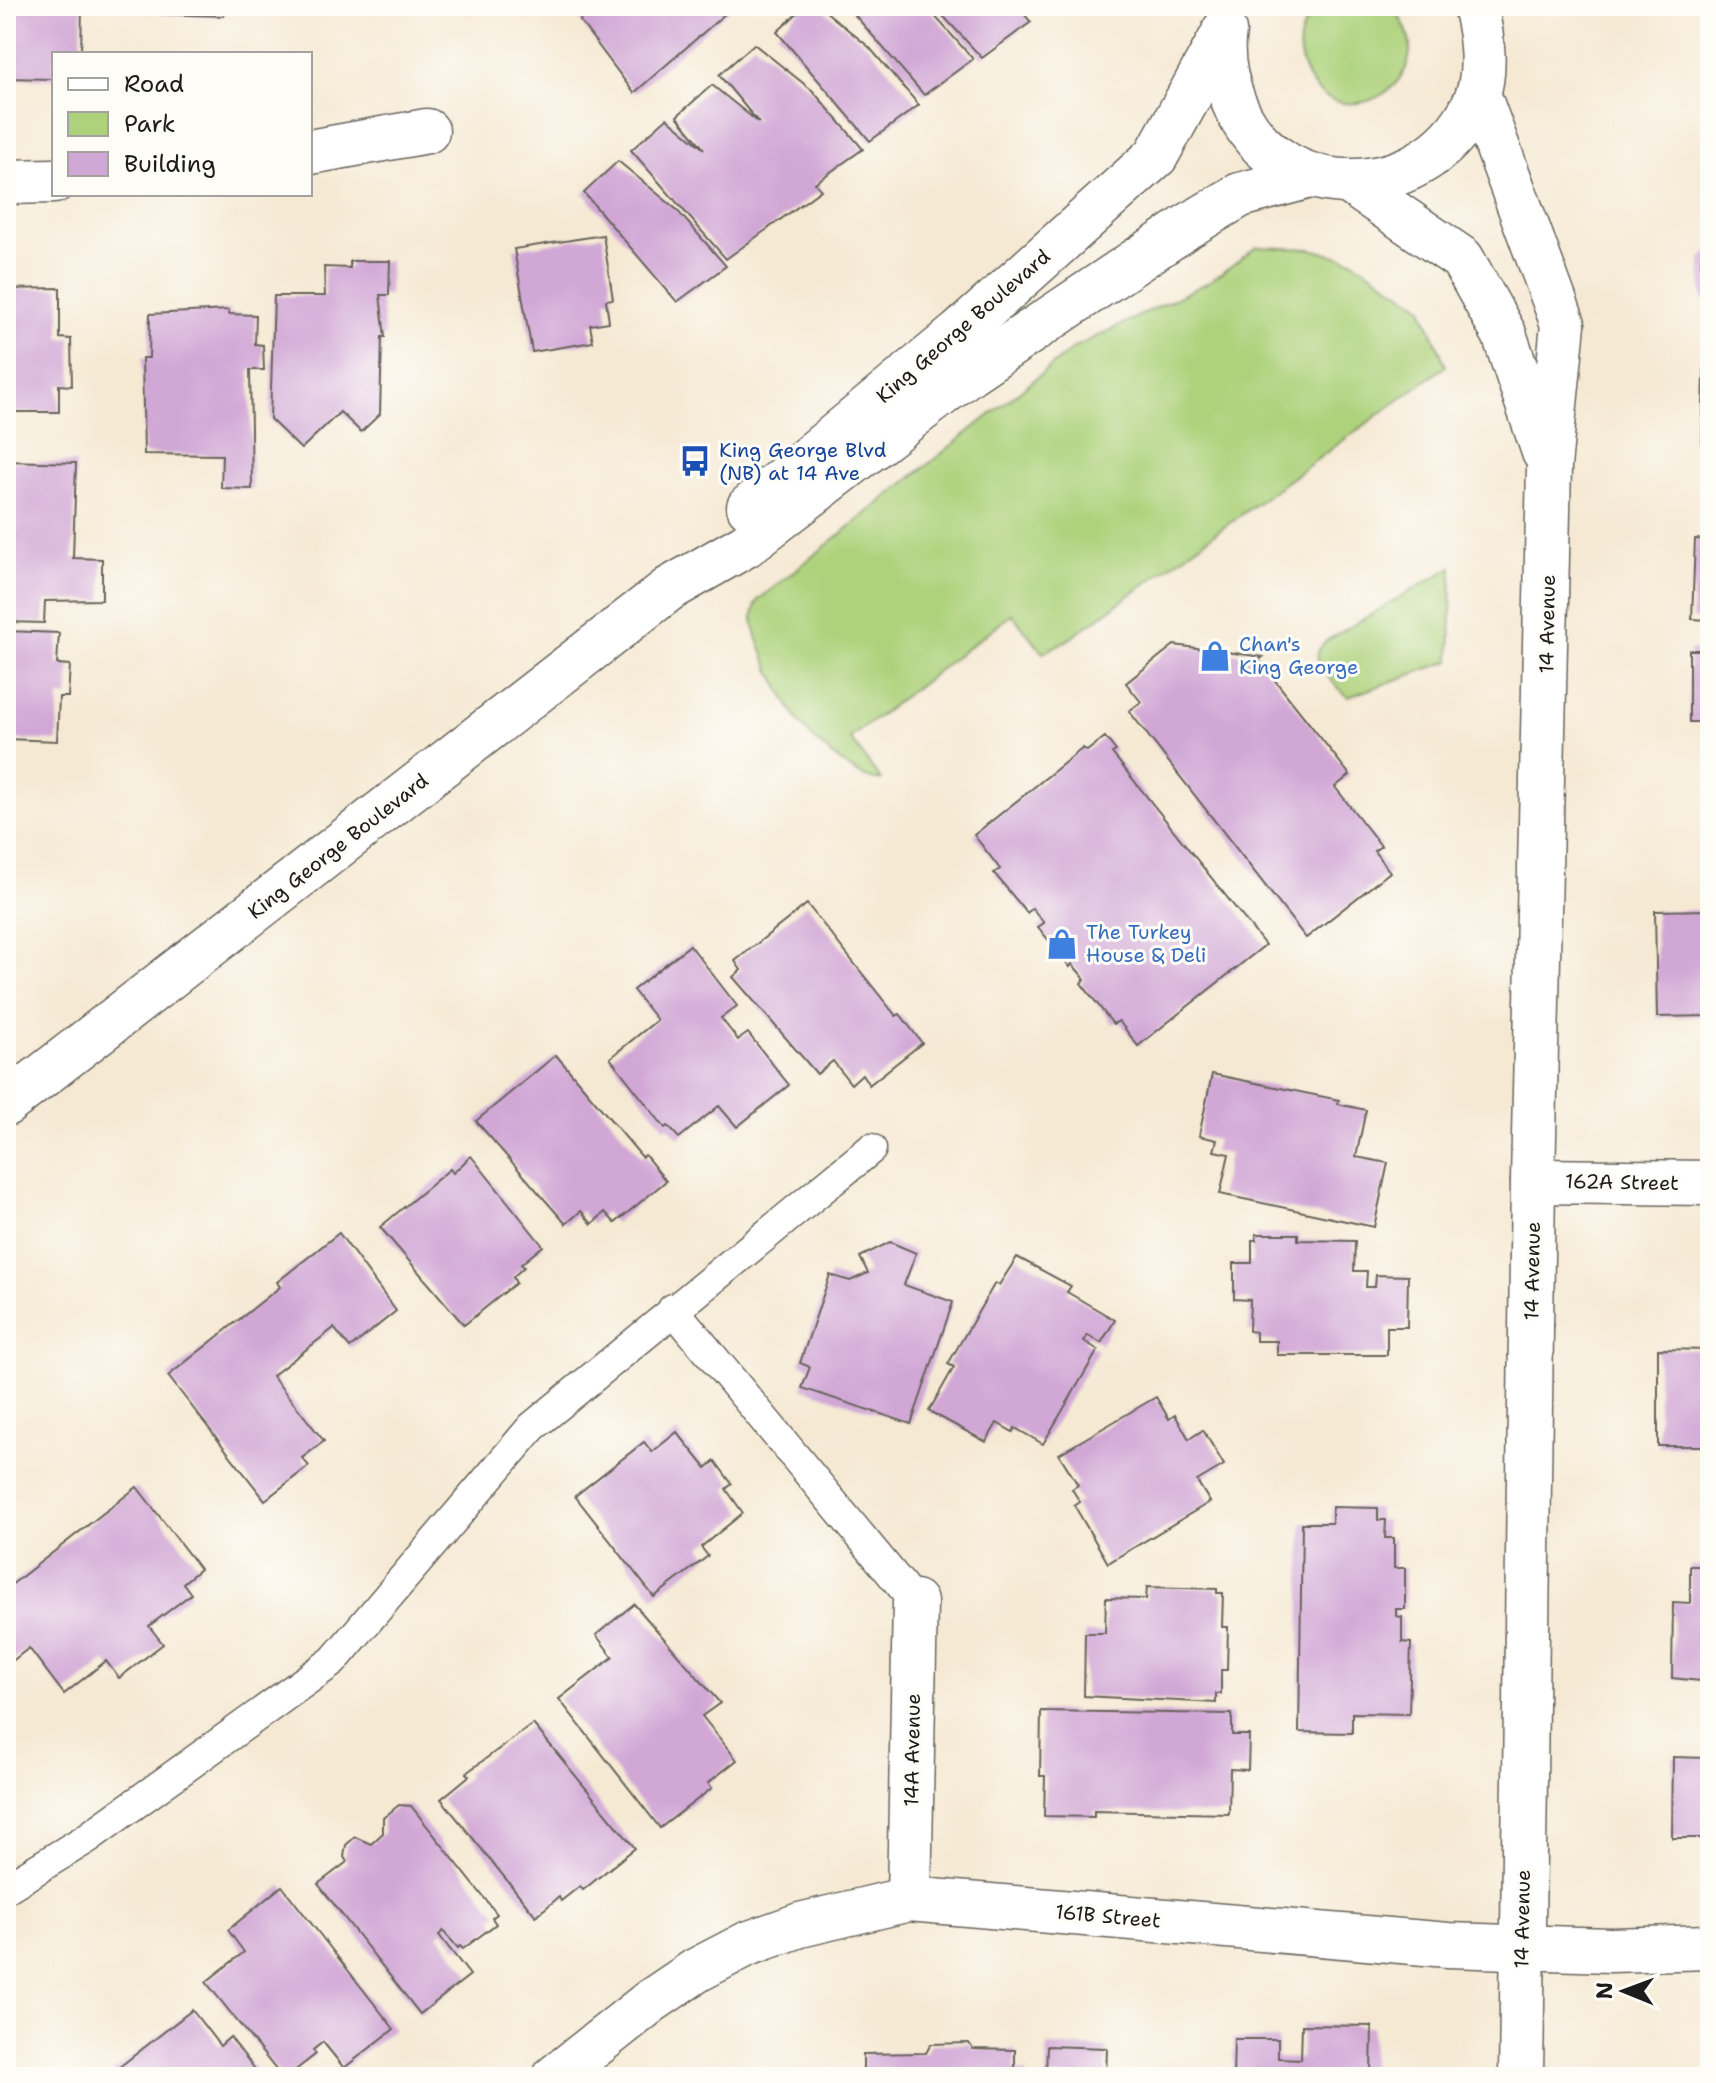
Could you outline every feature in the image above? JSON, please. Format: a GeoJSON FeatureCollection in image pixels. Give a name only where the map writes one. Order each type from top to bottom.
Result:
{"type":"FeatureCollection","features":[{"type":"Feature","properties":{"kind":"street"},"geometry":{"type":"LineString","coordinates":[[1475,6],[1483,49],[1478,94]]}},
{"type":"Feature","properties":{"kind":"street"},"geometry":{"type":"LineString","coordinates":[[1483,49],[1512,6]]}},
{"type":"Feature","properties":{"kind":"street","name":"14 Avenue"},"geometry":{"type":"LineString","coordinates":[[1228,20],[1225,80],[1242,121],[1271,154],[1331,180],[1462,259],[1504,334],[1549,466]]}},
{"type":"Feature","properties":{"kind":"street","name":"King George Boulevard"},"geometry":{"type":"LineString","coordinates":[[669,589],[729,523],[959,333],[1156,156],[1228,20]]}},
{"type":"Feature","properties":{"kind":"street","name":"14 Avenue"},"geometry":{"type":"LineString","coordinates":[[1478,94],[1563,324],[1549,466],[1533,1181],[1521,2077]]}},
{"type":"Feature","properties":{"kind":"street","name":"King George Boulevard"},"geometry":{"type":"LineString","coordinates":[[6,1104],[669,589],[746,545],[969,373],[1188,226],[1240,195],[1331,180],[1393,177],[1430,158],[1458,132],[1478,94]]}},
{"type":"Feature","properties":{"kind":"street"},"geometry":{"type":"LineString","coordinates":[[312,152],[427,131]]}},
{"type":"Feature","properties":{"kind":"street"},"geometry":{"type":"LineString","coordinates":[[6,182],[52,181]]}},
{"type":"Feature","properties":{"kind":"street","name":"162A Street"},"geometry":{"type":"LineString","coordinates":[[1533,1181],[1710,1183]]}},
{"type":"Feature","properties":{"kind":"street","name":"14A Avenue"},"geometry":{"type":"LineString","coordinates":[[909,1899],[915,1602]]}},
{"type":"Feature","properties":{"kind":"street","name":"161B Street"},"geometry":{"type":"LineString","coordinates":[[555,2077],[663,1993],[697,1970],[747,1944],[800,1925],[909,1899],[1522,1949],[1710,1947]]}},
{"type":"Feature","properties":{"kind":"lane"},"geometry":{"type":"LineString","coordinates":[[6,1888],[86,1839],[333,1661],[532,1427],[871,1149]]}},
{"type":"Feature","properties":{"kind":"lane"},"geometry":{"type":"LineString","coordinates":[[673,1309],[915,1602]]}},
{"type":"Feature","properties":{"kind":"green space"},"geometry":{"type":"Polygon","coordinates":[[[1317,6],[1390,6],[1407,32],[1409,57],[1400,79],[1382,94],[1360,103],[1337,102],[1316,89],[1302,63],[1299,47],[1304,26],[1317,6]]]}},
{"type":"Feature","properties":{"kind":"green space"},"geometry":{"type":"Polygon","coordinates":[[[1257,247],[1311,249],[1352,260],[1421,306],[1446,366],[1068,640],[1043,653],[1012,614],[850,738],[881,780],[861,775],[824,748],[798,720],[771,670],[755,628],[753,615],[758,600],[1075,347],[1209,282],[1257,247]]]}},
{"type":"Feature","properties":{"kind":"green space"},"geometry":{"type":"Polygon","coordinates":[[[1452,567],[1450,661],[1348,697],[1323,670],[1318,657],[1320,648],[1326,641],[1452,567]]]}},
{"type":"Feature","properties":{"kind":"building"},"geometry":{"type":"Polygon","coordinates":[[[6,6],[82,6],[81,52],[52,52],[52,79],[6,78],[6,6]]]}},
{"type":"Feature","properties":{"kind":"building"},"geometry":{"type":"Polygon","coordinates":[[[158,6],[224,6],[224,16],[158,14],[158,6]]]}},
{"type":"Feature","properties":{"kind":"building"},"geometry":{"type":"Polygon","coordinates":[[[584,6],[734,6],[634,93],[580,21],[584,6]]]}},
{"type":"Feature","properties":{"kind":"building"},"geometry":{"type":"Polygon","coordinates":[[[805,6],[819,6],[869,47],[919,105],[870,141],[777,32],[805,6]]]}},
{"type":"Feature","properties":{"kind":"building"},"geometry":{"type":"Polygon","coordinates":[[[847,6],[926,6],[973,59],[924,95],[847,6]]]}},
{"type":"Feature","properties":{"kind":"building"},"geometry":{"type":"Polygon","coordinates":[[[934,6],[1017,6],[1031,22],[982,58],[934,6]]]}},
{"type":"Feature","properties":{"kind":"building"},"geometry":{"type":"Polygon","coordinates":[[[754,44],[813,91],[863,149],[815,183],[821,190],[726,259],[631,150],[667,118],[704,149],[677,116],[712,85],[759,123],[719,75],[754,44]]]}},
{"type":"Feature","properties":{"kind":"building"},"geometry":{"type":"Polygon","coordinates":[[[618,161],[676,209],[726,266],[677,302],[584,193],[618,161]]]}},
{"type":"Feature","properties":{"kind":"building"},"geometry":{"type":"Polygon","coordinates":[[[603,235],[613,299],[606,300],[609,322],[590,325],[593,342],[532,352],[514,249],[603,235]]]}},
{"type":"Feature","properties":{"kind":"building"},"geometry":{"type":"Polygon","coordinates":[[[1710,249],[1710,308],[1702,297],[1701,259],[1710,249]]]}},
{"type":"Feature","properties":{"kind":"building"},"geometry":{"type":"Polygon","coordinates":[[[350,261],[390,261],[389,295],[380,295],[385,337],[382,337],[380,414],[361,432],[340,412],[301,449],[270,419],[274,296],[325,296],[324,267],[350,268],[350,261]]]}},
{"type":"Feature","properties":{"kind":"building"},"geometry":{"type":"Polygon","coordinates":[[[60,288],[60,338],[71,339],[72,386],[59,385],[59,412],[6,412],[6,289],[60,288]]]}},
{"type":"Feature","properties":{"kind":"building"},"geometry":{"type":"Polygon","coordinates":[[[229,310],[229,314],[256,315],[255,344],[263,345],[264,370],[250,370],[252,489],[221,488],[222,455],[144,454],[142,358],[149,358],[150,314],[229,310]]]}},
{"type":"Feature","properties":{"kind":"building"},"geometry":{"type":"Polygon","coordinates":[[[1705,339],[1710,339],[1710,446],[1702,446],[1705,339]]]}},
{"type":"Feature","properties":{"kind":"building"},"geometry":{"type":"Polygon","coordinates":[[[6,461],[76,463],[73,558],[102,559],[102,600],[45,601],[44,623],[6,622],[6,461]]]}},
{"type":"Feature","properties":{"kind":"building"},"geometry":{"type":"Polygon","coordinates":[[[1695,539],[1710,540],[1710,620],[1692,619],[1695,539]]]}},
{"type":"Feature","properties":{"kind":"building"},"geometry":{"type":"Polygon","coordinates":[[[6,631],[59,633],[57,664],[70,665],[68,697],[59,697],[57,741],[6,739],[6,631]]]}},
{"type":"Feature","properties":{"kind":"building"},"geometry":{"type":"Polygon","coordinates":[[[1174,645],[1263,657],[1259,660],[1350,775],[1335,787],[1381,846],[1374,851],[1390,872],[1306,938],[1129,711],[1141,702],[1126,683],[1174,645]]]}},
{"type":"Feature","properties":{"kind":"building"},"geometry":{"type":"Polygon","coordinates":[[[1689,650],[1710,650],[1710,722],[1689,722],[1689,650]]]}},
{"type":"Feature","properties":{"kind":"building"},"geometry":{"type":"Polygon","coordinates":[[[1105,737],[1116,751],[1112,753],[1265,945],[1138,1046],[1119,1021],[1113,1024],[1081,983],[1085,979],[1072,964],[1070,967],[1038,927],[1044,923],[1032,908],[1027,913],[994,873],[1000,869],[974,835],[1083,748],[1087,751],[1105,737]]]}},
{"type":"Feature","properties":{"kind":"building"},"geometry":{"type":"Polygon","coordinates":[[[807,904],[896,1016],[900,1014],[922,1043],[869,1085],[862,1074],[851,1084],[833,1061],[817,1074],[733,977],[741,970],[735,961],[807,904]]]}},
{"type":"Feature","properties":{"kind":"building"},"geometry":{"type":"Polygon","coordinates":[[[1710,910],[1710,1016],[1657,1017],[1655,911],[1710,910]]]}},
{"type":"Feature","properties":{"kind":"building"},"geometry":{"type":"Polygon","coordinates":[[[690,945],[737,1006],[721,1018],[738,1040],[748,1033],[789,1085],[737,1127],[719,1106],[679,1138],[668,1126],[665,1128],[610,1058],[657,1020],[633,990],[690,945]]]}},
{"type":"Feature","properties":{"kind":"building"},"geometry":{"type":"Polygon","coordinates":[[[556,1055],[666,1181],[615,1223],[605,1212],[592,1224],[581,1211],[566,1224],[476,1121],[556,1055]]]}},
{"type":"Feature","properties":{"kind":"building"},"geometry":{"type":"Polygon","coordinates":[[[1212,1074],[1339,1100],[1338,1104],[1366,1110],[1356,1157],[1388,1163],[1374,1227],[1220,1194],[1229,1154],[1214,1151],[1217,1140],[1199,1136],[1212,1074]]]}},
{"type":"Feature","properties":{"kind":"building"},"geometry":{"type":"Polygon","coordinates":[[[471,1156],[543,1246],[521,1264],[524,1267],[513,1277],[516,1283],[464,1325],[380,1227],[450,1169],[453,1173],[471,1156]]]}},
{"type":"Feature","properties":{"kind":"building"},"geometry":{"type":"Polygon","coordinates":[[[339,1233],[396,1311],[350,1348],[334,1328],[272,1376],[324,1441],[302,1458],[309,1466],[265,1500],[168,1376],[280,1287],[277,1282],[339,1233]]]}},
{"type":"Feature","properties":{"kind":"building"},"geometry":{"type":"Polygon","coordinates":[[[1256,1234],[1298,1234],[1298,1240],[1355,1241],[1354,1271],[1367,1271],[1366,1287],[1375,1287],[1376,1275],[1408,1276],[1407,1327],[1387,1327],[1387,1355],[1277,1355],[1277,1341],[1256,1341],[1256,1332],[1249,1331],[1250,1300],[1234,1299],[1234,1263],[1252,1263],[1252,1240],[1256,1240],[1256,1234]]]}},
{"type":"Feature","properties":{"kind":"building"},"geometry":{"type":"Polygon","coordinates":[[[890,1242],[916,1253],[904,1285],[953,1302],[911,1424],[802,1388],[810,1367],[800,1363],[830,1275],[850,1281],[868,1273],[860,1257],[890,1242]]]}},
{"type":"Feature","properties":{"kind":"building"},"geometry":{"type":"Polygon","coordinates":[[[1017,1257],[1071,1286],[1067,1292],[1115,1320],[1101,1343],[1088,1335],[1084,1341],[1098,1350],[1043,1444],[1015,1428],[1013,1432],[997,1423],[986,1442],[929,1411],[954,1367],[948,1364],[995,1283],[999,1285],[1017,1257]]]}},
{"type":"Feature","properties":{"kind":"building"},"geometry":{"type":"Polygon","coordinates":[[[1658,1349],[1710,1350],[1710,1446],[1658,1446],[1658,1349]]]}},
{"type":"Feature","properties":{"kind":"building"},"geometry":{"type":"Polygon","coordinates":[[[1156,1397],[1169,1419],[1175,1415],[1189,1439],[1203,1430],[1224,1465],[1197,1481],[1210,1502],[1108,1563],[1074,1505],[1080,1502],[1072,1489],[1078,1485],[1059,1454],[1156,1397]]]}},
{"type":"Feature","properties":{"kind":"building"},"geometry":{"type":"Polygon","coordinates":[[[677,1432],[706,1468],[715,1461],[732,1484],[726,1489],[743,1513],[701,1547],[708,1556],[654,1597],[575,1496],[644,1442],[652,1452],[677,1432]]]}},
{"type":"Feature","properties":{"kind":"building"},"geometry":{"type":"Polygon","coordinates":[[[137,1487],[200,1569],[183,1583],[191,1594],[149,1626],[163,1644],[119,1678],[106,1661],[64,1694],[29,1648],[6,1666],[6,1589],[137,1487]]]}},
{"type":"Feature","properties":{"kind":"building"},"geometry":{"type":"Polygon","coordinates":[[[1332,1507],[1378,1508],[1378,1520],[1386,1520],[1385,1538],[1394,1538],[1394,1568],[1405,1568],[1405,1609],[1396,1609],[1396,1616],[1402,1617],[1402,1642],[1411,1643],[1409,1714],[1352,1713],[1352,1733],[1299,1732],[1302,1523],[1332,1523],[1332,1507]]]}},
{"type":"Feature","properties":{"kind":"building"},"geometry":{"type":"Polygon","coordinates":[[[1690,1566],[1710,1566],[1710,1682],[1672,1678],[1673,1602],[1690,1603],[1690,1566]]]}},
{"type":"Feature","properties":{"kind":"building"},"geometry":{"type":"Polygon","coordinates":[[[1147,1587],[1217,1589],[1217,1593],[1223,1593],[1222,1627],[1228,1627],[1227,1670],[1221,1670],[1221,1694],[1216,1694],[1216,1703],[1084,1696],[1085,1633],[1105,1633],[1106,1598],[1146,1599],[1147,1587]]]}},
{"type":"Feature","properties":{"kind":"building"},"geometry":{"type":"Polygon","coordinates":[[[634,1604],[720,1703],[702,1716],[737,1760],[708,1783],[712,1788],[660,1828],[559,1699],[613,1657],[596,1635],[634,1604]]]}},
{"type":"Feature","properties":{"kind":"building"},"geometry":{"type":"Polygon","coordinates":[[[1041,1711],[1232,1714],[1232,1735],[1249,1735],[1248,1770],[1230,1769],[1229,1814],[1094,1811],[1094,1817],[1044,1816],[1045,1776],[1040,1776],[1041,1711]]]}},
{"type":"Feature","properties":{"kind":"building"},"geometry":{"type":"Polygon","coordinates":[[[533,1724],[635,1848],[583,1890],[580,1886],[561,1901],[559,1897],[536,1916],[441,1799],[469,1776],[466,1773],[533,1724]]]}},
{"type":"Feature","properties":{"kind":"building"},"geometry":{"type":"Polygon","coordinates":[[[1707,1746],[1710,1838],[1672,1838],[1673,1757],[1707,1758],[1707,1746]]]}},
{"type":"Feature","properties":{"kind":"building"},"geometry":{"type":"Polygon","coordinates":[[[399,1805],[411,1806],[497,1914],[492,1918],[496,1924],[463,1949],[458,1948],[443,1931],[439,1935],[470,1975],[420,2014],[318,1884],[347,1862],[344,1857],[346,1845],[355,1837],[371,1844],[383,1833],[383,1818],[399,1805]]]}},
{"type":"Feature","properties":{"kind":"building"},"geometry":{"type":"Polygon","coordinates":[[[282,1886],[394,2029],[344,2068],[323,2042],[313,2050],[316,2054],[288,2076],[286,2073],[281,2076],[206,1982],[244,1952],[228,1930],[282,1886]]]}},
{"type":"Feature","properties":{"kind":"building"},"geometry":{"type":"Polygon","coordinates":[[[192,2010],[220,2046],[230,2037],[261,2077],[118,2077],[113,2072],[192,2010]]]}},
{"type":"Feature","properties":{"kind":"building"},"geometry":{"type":"Polygon","coordinates":[[[1302,2025],[1372,2026],[1371,2077],[1233,2077],[1234,2039],[1278,2039],[1278,2058],[1301,2059],[1302,2025]]]}},
{"type":"Feature","properties":{"kind":"building"},"geometry":{"type":"Polygon","coordinates":[[[969,2043],[973,2049],[1015,2050],[1015,2071],[1026,2072],[1025,2077],[863,2077],[863,2054],[926,2053],[931,2044],[969,2043]]]}},
{"type":"Feature","properties":{"kind":"building"},"geometry":{"type":"Polygon","coordinates":[[[1047,2046],[1107,2048],[1106,2077],[1046,2077],[1047,2046]]]}},
{"type":"Feature","properties":{"kind":"building"},"geometry":{"type":"Polygon","coordinates":[[[1632,2071],[1692,2074],[1692,2077],[1632,2077],[1632,2071]]]}},
{"type":"Feature","properties":{"kind":"place","name":"King George Blvd (NB) at 14 Ave"},"geometry":{"type":"Point","coordinates":[695,461]}},
{"type":"Feature","properties":{"kind":"place","name":"Chan's King George"},"geometry":{"type":"Point","coordinates":[1215,656]}},
{"type":"Feature","properties":{"kind":"place","name":"The Turkey House & Deli"},"geometry":{"type":"Point","coordinates":[1062,944]}}]}
